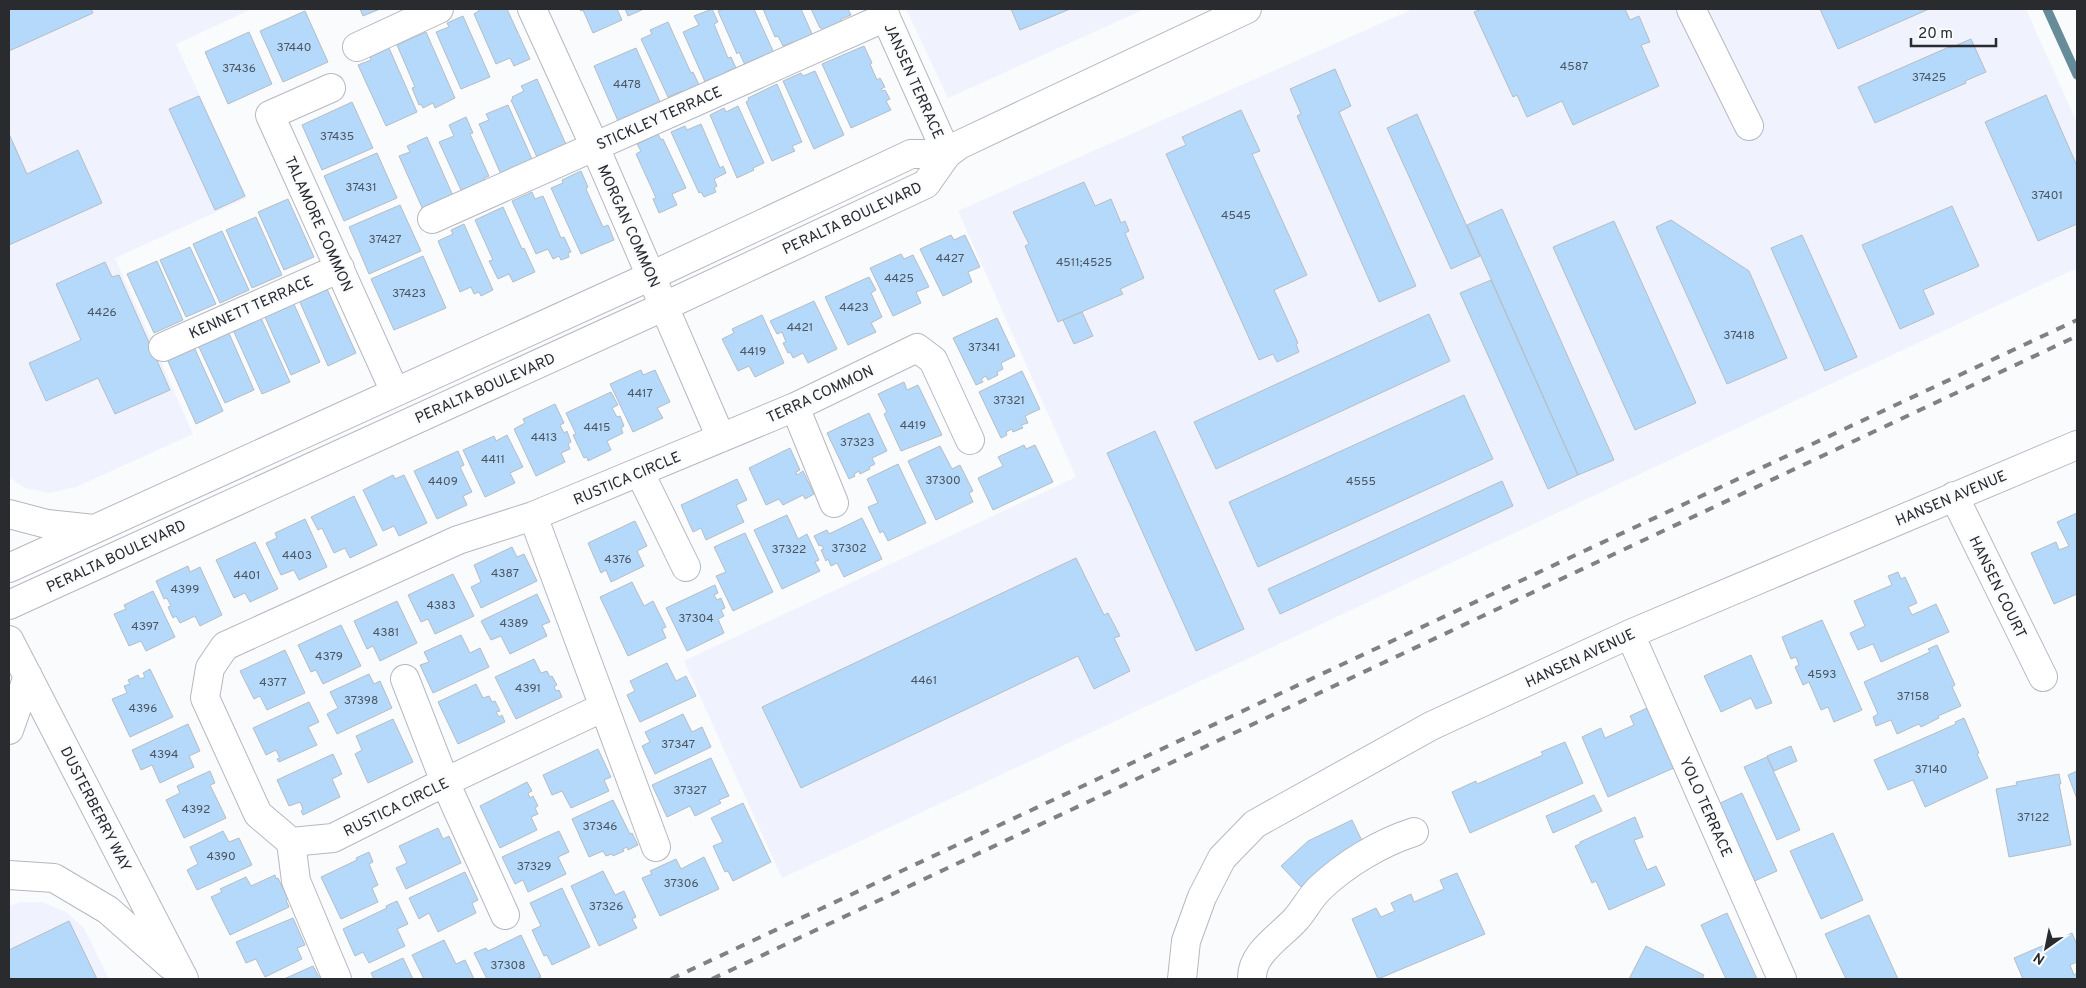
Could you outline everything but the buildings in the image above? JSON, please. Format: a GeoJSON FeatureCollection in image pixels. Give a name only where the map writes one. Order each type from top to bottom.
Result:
{"type":"FeatureCollection","features":[{"type":"Feature","properties":{"kind":"street"},"geometry":{"type":"LineString","coordinates":[[357,47],[439,9]]}},
{"type":"Feature","properties":{"kind":"street","name":"MORGAN COMMON"},"geometry":{"type":"LineString","coordinates":[[532,9],[595,147],[721,438]]}},
{"type":"Feature","properties":{"kind":"street","name":"PERALTA BOULEVARD"},"geometry":{"type":"LineString","coordinates":[[9,605],[665,306],[926,184],[946,154],[959,144],[1247,9]]}},
{"type":"Feature","properties":{"kind":"street"},"geometry":{"type":"LineString","coordinates":[[1691,9],[1749,126]]}},
{"type":"Feature","properties":{"kind":"street","name":"STICKLEY TERRACE"},"geometry":{"type":"LineString","coordinates":[[432,219],[595,147],[884,13]]}},
{"type":"Feature","properties":{"kind":"street","name":"JANSEN TERRACE"},"geometry":{"type":"LineString","coordinates":[[884,13],[946,154]]}},
{"type":"Feature","properties":{"kind":"street","name":"TALAMORE COMMON"},"geometry":{"type":"LineString","coordinates":[[331,88],[270,115],[395,392]]}},
{"type":"Feature","properties":{"kind":"street"},"geometry":{"type":"LineString","coordinates":[[9,568],[651,276],[911,154],[946,154]]}},
{"type":"Feature","properties":{"kind":"street","name":"KENNETT TERRACE"},"geometry":{"type":"LineString","coordinates":[[163,347],[340,268]]}},
{"type":"Feature","properties":{"kind":"street","name":"TERRA COMMON"},"geometry":{"type":"LineString","coordinates":[[721,438],[795,407],[917,348],[933,360],[970,440]]}},
{"type":"Feature","properties":{"kind":"street"},"geometry":{"type":"LineString","coordinates":[[795,407],[834,503]]}},
{"type":"Feature","properties":{"kind":"street","name":"RUSTICA CIRCLE"},"geometry":{"type":"LineString","coordinates":[[604,707],[445,782],[333,838],[291,842],[258,814],[205,698],[210,668],[225,646],[458,540],[533,516],[721,438]]}},
{"type":"Feature","properties":{"kind":"street","name":"HANSEN AVENUE"},"geometry":{"type":"LineString","coordinates":[[1182,979],[1186,941],[1202,898],[1222,858],[1255,824],[1431,726],[1630,634],[2077,445]]}},
{"type":"Feature","properties":{"kind":"street"},"geometry":{"type":"LineString","coordinates":[[640,472],[686,567]]}},
{"type":"Feature","properties":{"kind":"street","name":"HANSEN COURT"},"geometry":{"type":"LineString","coordinates":[[1954,496],[2043,677]]}},
{"type":"Feature","properties":{"kind":"street"},"geometry":{"type":"LineString","coordinates":[[9,514],[47,524],[95,529]]}},
{"type":"Feature","properties":{"kind":"street"},"geometry":{"type":"LineString","coordinates":[[533,516],[656,847]]}},
{"type":"Feature","properties":{"kind":"street","name":"YOLO TERRACE"},"geometry":{"type":"LineString","coordinates":[[1630,634],[1782,979]]}},
{"type":"Feature","properties":{"kind":"street","name":"DUSTERBERRY WAY"},"geometry":{"type":"LineString","coordinates":[[9,640],[183,978]]}},
{"type":"Feature","properties":{"kind":"street"},"geometry":{"type":"LineString","coordinates":[[9,730],[28,676]]}},
{"type":"Feature","properties":{"kind":"street"},"geometry":{"type":"LineString","coordinates":[[405,679],[445,782],[505,915]]}},
{"type":"Feature","properties":{"kind":"street"},"geometry":{"type":"LineString","coordinates":[[1252,979],[1252,971],[1263,950],[1296,920],[1318,890],[1344,867],[1396,838],[1414,832]]}},
{"type":"Feature","properties":{"kind":"street"},"geometry":{"type":"LineString","coordinates":[[291,842],[296,881],[337,979]]}},
{"type":"Feature","properties":{"kind":"street"},"geometry":{"type":"LineString","coordinates":[[9,875],[54,878],[108,910],[183,978]]}},
{"type":"Feature","properties":{"kind":"shaded area"},"geometry":{"type":"Polygon","coordinates":[[[9,9],[252,9],[176,44],[247,198],[115,258],[193,434],[76,487],[49,493],[25,488],[9,477],[9,9]]]}},
{"type":"Feature","properties":{"kind":"shaded area"},"geometry":{"type":"Polygon","coordinates":[[[906,9],[1145,9],[948,98],[906,9]]]}},
{"type":"Feature","properties":{"kind":"shaded area"},"geometry":{"type":"Polygon","coordinates":[[[1413,9],[2026,9],[2077,123],[2077,268],[782,878],[684,661],[1076,477],[958,211],[1413,9]]]}},
{"type":"Feature","properties":{"kind":"shaded area"},"geometry":{"type":"Polygon","coordinates":[[[20,902],[42,902],[66,912],[84,928],[109,979],[9,979],[9,906],[20,902]]]}},
{"type":"Feature","properties":{"kind":"waterway"},"geometry":{"type":"LineString","coordinates":[[2047,9],[2077,75]]}},
{"type":"Feature","properties":{"kind":"railway"},"geometry":{"type":"LineString","coordinates":[[671,979],[2077,320]]}},
{"type":"Feature","properties":{"kind":"railway"},"geometry":{"type":"LineString","coordinates":[[712,979],[2077,336]]}}]}
